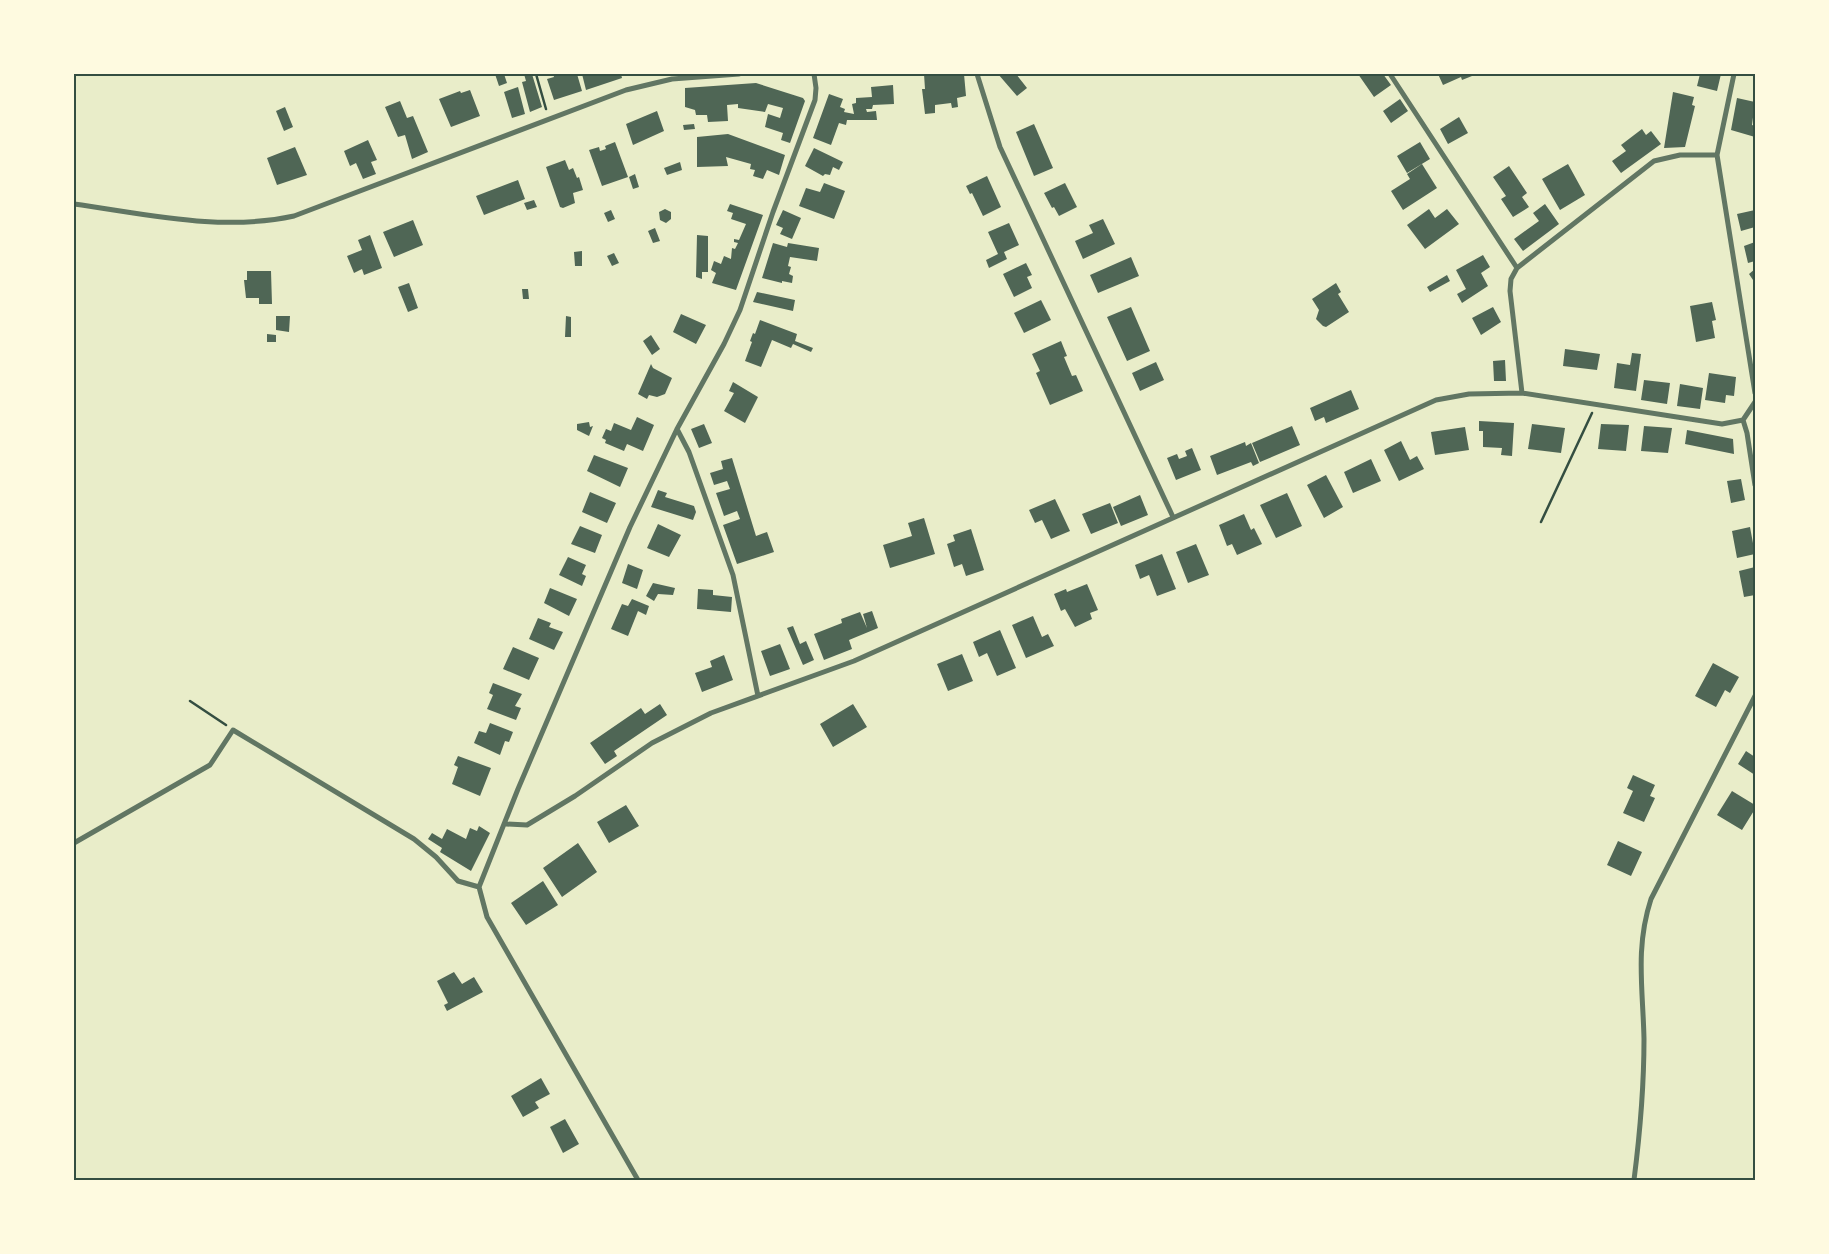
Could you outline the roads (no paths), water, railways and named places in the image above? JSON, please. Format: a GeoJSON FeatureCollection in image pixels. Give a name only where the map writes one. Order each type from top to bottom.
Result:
{"type":"FeatureCollection","features":[{"type":"Feature","properties":{"kind":"street"},"geometry":{"type":"LineString","coordinates":[[74,204],[198,221],[235,224],[266,222],[294,216],[626,90],[672,79],[739,74]]}},
{"type":"Feature","properties":{"kind":"street"},"geometry":{"type":"LineString","coordinates":[[638,1180],[487,917],[479,887],[587,625],[677,429],[724,344],[740,310],[773,212],[815,100],[814,74]]}},
{"type":"Feature","properties":{"kind":"street"},"geometry":{"type":"LineString","coordinates":[[976,74],[1000,147],[1173,517]]}},
{"type":"Feature","properties":{"kind":"street"},"geometry":{"type":"LineString","coordinates":[[1390,74],[1517,268]]}},
{"type":"Feature","properties":{"kind":"street"},"geometry":{"type":"LineString","coordinates":[[1734,74],[1717,155],[1755,393]]}},
{"type":"Feature","properties":{"kind":"street"},"geometry":{"type":"LineString","coordinates":[[1522,394],[1510,291],[1511,279],[1517,268],[1654,161],[1680,155],[1717,155]]}},
{"type":"Feature","properties":{"kind":"street"},"geometry":{"type":"LineString","coordinates":[[506,824],[527,825],[575,796],[652,743],[711,712],[854,661],[1436,400],[1470,394],[1522,394],[1722,424],[1743,420],[1755,402]]}},
{"type":"Feature","properties":{"kind":"street"},"geometry":{"type":"LineString","coordinates":[[1743,420],[1748,433],[1755,485]]}},
{"type":"Feature","properties":{"kind":"street"},"geometry":{"type":"LineString","coordinates":[[677,429],[689,452],[733,575],[758,696]]}},
{"type":"Feature","properties":{"kind":"street"},"geometry":{"type":"LineString","coordinates":[[1634,1180],[1642,1097],[1644,1038],[1640,957],[1643,923],[1651,899],[1755,696]]}},
{"type":"Feature","properties":{"kind":"street"},"geometry":{"type":"LineString","coordinates":[[74,843],[210,765],[233,730],[414,839],[436,857],[458,881],[479,887]]}}]}
